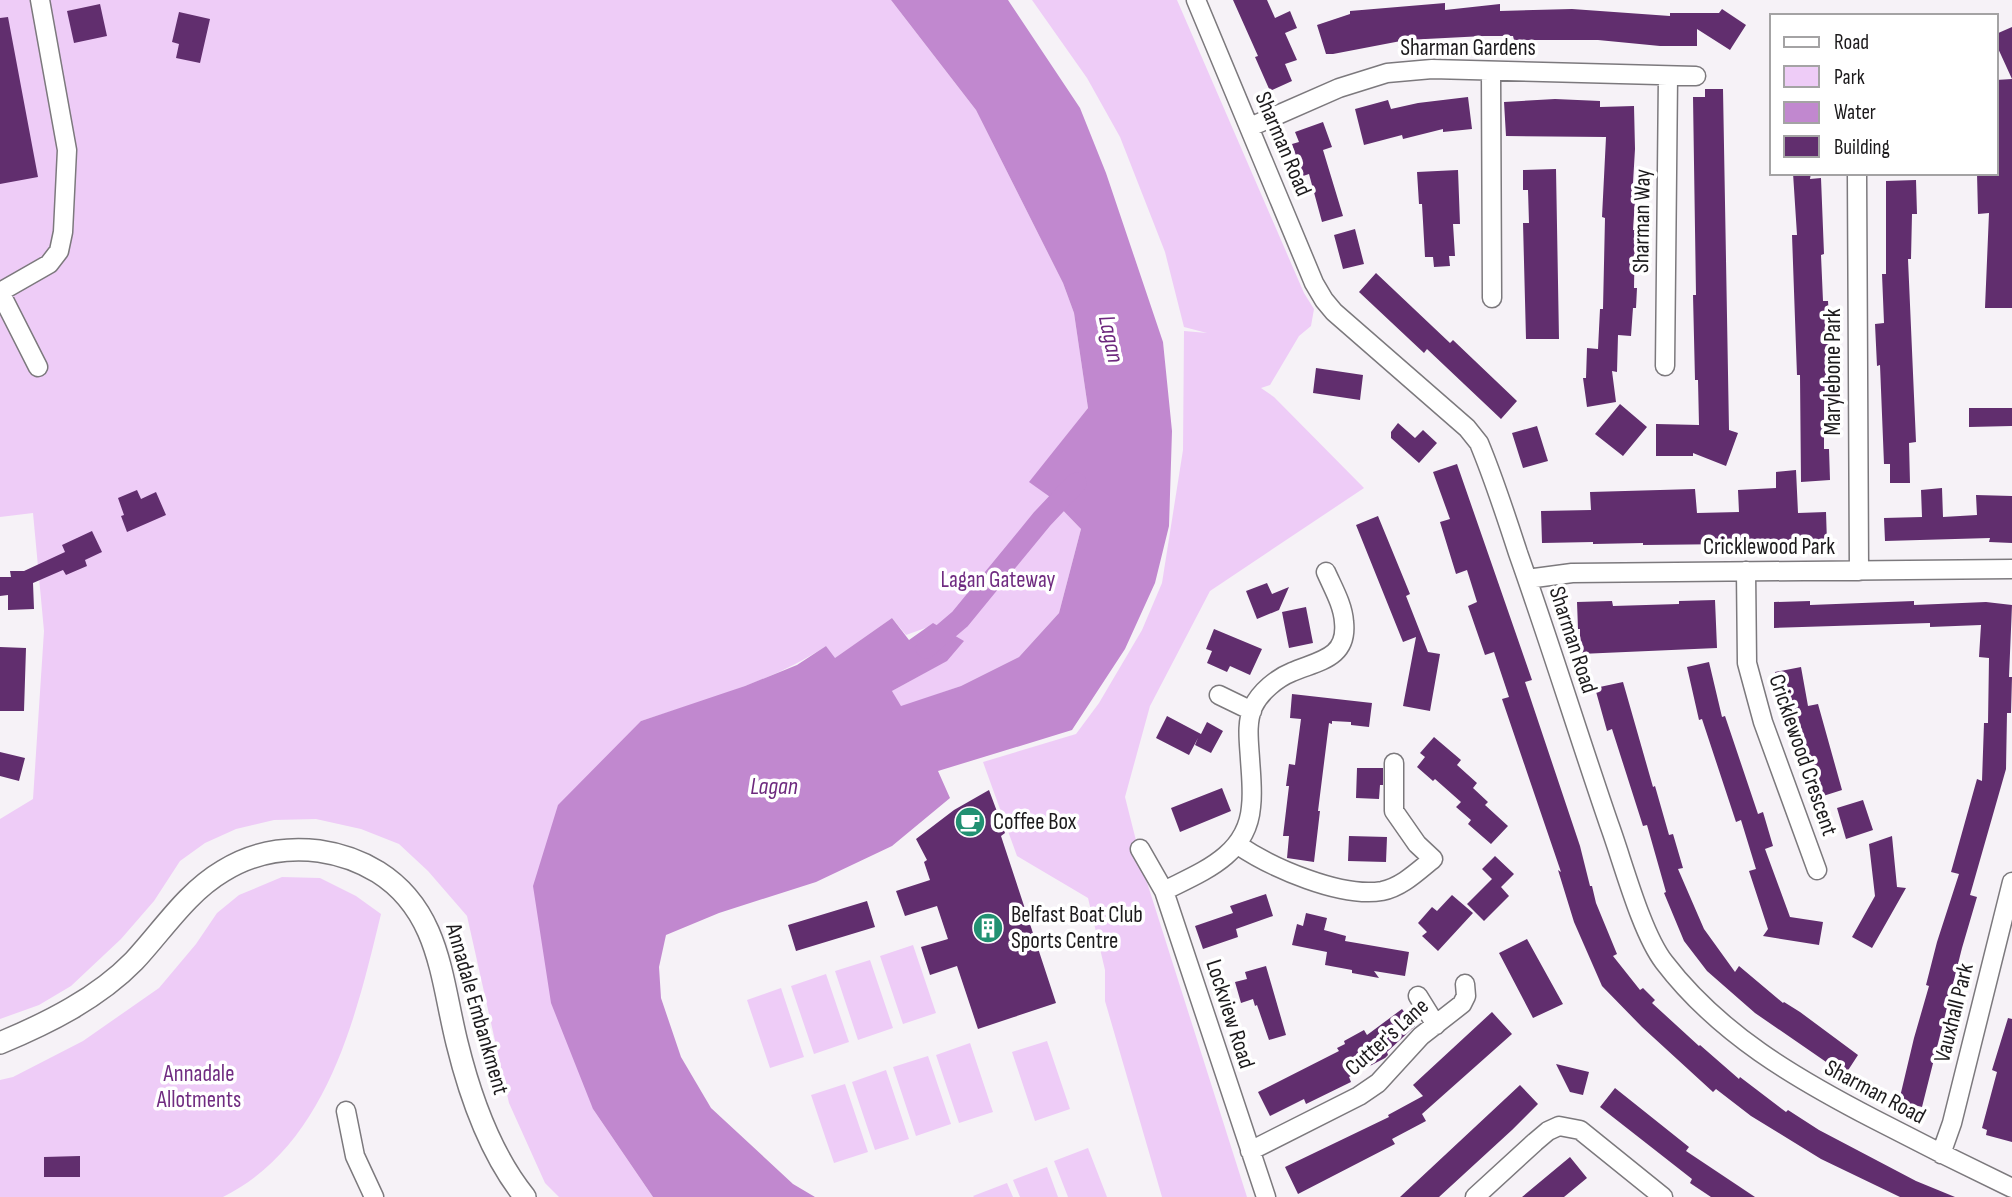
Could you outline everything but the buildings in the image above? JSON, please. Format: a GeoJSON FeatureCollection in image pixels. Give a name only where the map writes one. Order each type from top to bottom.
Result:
{"type":"FeatureCollection","features":[{"type":"Feature","properties":{"kind":"street"},"geometry":{"type":"LineString","coordinates":[[38,367],[0,292],[49,264],[59,251],[63,232],[67,150],[40,0]]}},
{"type":"Feature","properties":{"kind":"street","name":"Sharman Road"},"geometry":{"type":"LineString","coordinates":[[1196,0],[1314,283],[1324,300],[1334,312],[1467,428],[1479,443],[1629,880],[1661,959],[1710,1014],[1752,1048],[1800,1079],[1941,1154],[2012,1188]]}},
{"type":"Feature","properties":{"kind":"street","name":"Sharman Gardens"},"geometry":{"type":"LineString","coordinates":[[1250,127],[1339,88],[1387,73],[1432,69],[1696,76]]}},
{"type":"Feature","properties":{"kind":"street"},"geometry":{"type":"LineString","coordinates":[[1491,72],[1492,298]]}},
{"type":"Feature","properties":{"kind":"street","name":"Sharman Way"},"geometry":{"type":"LineString","coordinates":[[1665,366],[1668,76]]}},
{"type":"Feature","properties":{"kind":"street","name":"Marylebone Park"},"geometry":{"type":"LineString","coordinates":[[1857,175],[1859,571]]}},
{"type":"Feature","properties":{"kind":"street","name":"Cricklewood Park"},"geometry":{"type":"LineString","coordinates":[[1527,579],[1572,573],[2012,569]]}},
{"type":"Feature","properties":{"kind":"street","name":"Cricklewood Crescent"},"geometry":{"type":"LineString","coordinates":[[1746,571],[1747,663],[1763,722],[1817,870]]}},
{"type":"Feature","properties":{"kind":"street"},"geometry":{"type":"LineString","coordinates":[[1164,891],[1215,864],[1238,845],[1246,829],[1251,810],[1249,721],[1263,692],[1291,672],[1324,662],[1333,656],[1340,645],[1345,622],[1326,572]]}},
{"type":"Feature","properties":{"kind":"street"},"geometry":{"type":"LineString","coordinates":[[1219,695],[1252,711]]}},
{"type":"Feature","properties":{"kind":"street"},"geometry":{"type":"LineString","coordinates":[[1238,845],[1282,870],[1342,888],[1363,892],[1384,891],[1402,883],[1433,859],[1417,844],[1394,811],[1394,763]]}},
{"type":"Feature","properties":{"kind":"street","name":"Annadale Embankment"},"geometry":{"type":"LineString","coordinates":[[0,1043],[32,1030],[82,1003],[132,962],[188,898],[223,871],[264,854],[295,848],[333,853],[365,864],[398,884],[419,911],[439,958],[457,1045],[474,1097],[494,1146],[526,1197]]}},
{"type":"Feature","properties":{"kind":"street","name":"Lockview Road"},"geometry":{"type":"LineString","coordinates":[[1140,849],[1164,891],[1266,1197]]}},
{"type":"Feature","properties":{"kind":"street","name":"Vauxhall Park"},"geometry":{"type":"LineString","coordinates":[[1941,1154],[1952,1123],[2012,882]]}},
{"type":"Feature","properties":{"kind":"street","name":"Cutter's Lane"},"geometry":{"type":"LineString","coordinates":[[1250,1151],[1359,1096],[1378,1083],[1420,1037],[1462,1004],[1465,984]]}},
{"type":"Feature","properties":{"kind":"street"},"geometry":{"type":"LineString","coordinates":[[1418,996],[1436,1025]]}},
{"type":"Feature","properties":{"kind":"street"},"geometry":{"type":"LineString","coordinates":[[346,1111],[355,1156],[374,1197]]}},
{"type":"Feature","properties":{"kind":"street"},"geometry":{"type":"LineString","coordinates":[[1475,1197],[1548,1131],[1559,1126],[1580,1130],[1662,1197]]}},
{"type":"Feature","properties":{"kind":"green space","name":"Lagan Gateway"},"geometry":{"type":"Polygon","coordinates":[[[0,0],[891,0],[976,110],[1063,283],[1074,313],[1088,408],[1030,482],[1050,497],[1081,529],[1059,613],[1019,657],[961,686],[901,707],[892,691],[946,661],[931,626],[906,635],[892,618],[834,659],[826,646],[759,680],[641,721],[593,1109],[653,1197],[559,1197],[545,1183],[509,1103],[467,916],[428,871],[399,844],[361,829],[316,819],[274,820],[236,829],[205,843],[180,861],[154,901],[121,939],[71,986],[39,1005],[0,1019],[0,819],[33,799],[44,631],[33,513],[0,517],[0,0]]]}},
{"type":"Feature","properties":{"kind":"green space"},"geometry":{"type":"Polygon","coordinates":[[[1032,0],[1177,0],[1304,293],[1314,309],[1311,326],[1299,336],[1270,385],[1261,388],[1274,397],[1364,488],[1210,591],[1150,706],[1125,797],[1145,876],[1247,1197],[1162,1197],[1105,1001],[1105,970],[1088,898],[1017,856],[983,762],[1076,734],[1099,703],[1142,630],[1162,583],[1183,450],[1184,331],[1207,333],[1184,327],[1165,252],[1120,137],[1087,78],[1032,0]]]}},
{"type":"Feature","properties":{"kind":"green space","name":"Annadale Allotments"},"geometry":{"type":"Polygon","coordinates":[[[282,877],[320,878],[356,896],[381,914],[360,994],[332,1075],[312,1112],[288,1145],[259,1174],[223,1197],[0,1197],[0,1080],[13,1077],[83,1041],[159,988],[196,944],[217,913],[239,895],[282,877]]]}},
{"type":"Feature","properties":{"kind":"green space"},"geometry":{"type":"Polygon","coordinates":[[[913,945],[936,1013],[903,1024],[880,956],[913,945]]]}},
{"type":"Feature","properties":{"kind":"green space"},"geometry":{"type":"Polygon","coordinates":[[[870,960],[893,1028],[858,1040],[835,971],[870,960]]]}},
{"type":"Feature","properties":{"kind":"green space"},"geometry":{"type":"Polygon","coordinates":[[[826,974],[849,1042],[814,1054],[791,986],[826,974]]]}},
{"type":"Feature","properties":{"kind":"green space"},"geometry":{"type":"Polygon","coordinates":[[[781,988],[804,1057],[770,1068],[747,1000],[781,988]]]}},
{"type":"Feature","properties":{"kind":"green space"},"geometry":{"type":"Polygon","coordinates":[[[1047,1041],[1070,1109],[1035,1121],[1012,1052],[1047,1041]]]}},
{"type":"Feature","properties":{"kind":"green space"},"geometry":{"type":"Polygon","coordinates":[[[970,1043],[993,1112],[959,1123],[936,1055],[970,1043]]]}},
{"type":"Feature","properties":{"kind":"green space"},"geometry":{"type":"Polygon","coordinates":[[[928,1056],[951,1124],[916,1136],[893,1067],[928,1056]]]}},
{"type":"Feature","properties":{"kind":"green space"},"geometry":{"type":"Polygon","coordinates":[[[886,1070],[909,1139],[875,1150],[852,1082],[886,1070]]]}},
{"type":"Feature","properties":{"kind":"green space"},"geometry":{"type":"Polygon","coordinates":[[[845,1084],[868,1152],[834,1163],[811,1095],[845,1084]]]}},
{"type":"Feature","properties":{"kind":"green space"},"geometry":{"type":"Polygon","coordinates":[[[1088,1148],[1107,1197],[1068,1197],[1054,1161],[1088,1148]]]}},
{"type":"Feature","properties":{"kind":"green space"},"geometry":{"type":"Polygon","coordinates":[[[1047,1167],[1058,1197],[1020,1197],[1013,1180],[1047,1167]]]}},
{"type":"Feature","properties":{"kind":"green space"},"geometry":{"type":"Polygon","coordinates":[[[1007,1183],[1013,1197],[973,1196],[1007,1183]]]}},
{"type":"Feature","properties":{"kind":"water","name":"Lagan"},"geometry":{"type":"Polygon","coordinates":[[[891,0],[1008,0],[1080,108],[1106,173],[1163,342],[1172,431],[1169,526],[1155,583],[1125,649],[1072,730],[938,771],[950,798],[892,846],[816,882],[719,913],[666,935],[659,967],[661,998],[681,1057],[711,1108],[793,1184],[815,1197],[653,1197],[593,1109],[551,1003],[533,886],[558,805],[641,721],[745,686],[797,665],[826,646],[835,658],[892,618],[909,640],[933,623],[964,641],[947,661],[892,691],[901,706],[961,686],[1019,657],[1059,613],[1081,529],[1050,497],[1029,482],[1088,408],[1074,313],[1063,283],[976,110],[891,0]]]}},
{"type":"Feature","properties":{"kind":"waterway"},"geometry":{"type":"LineString","coordinates":[[926,648],[960,619],[1042,519],[1076,483]]}},
{"type":"Feature","properties":{"kind":"place","name":"Coffee Box"},"geometry":{"type":"Point","coordinates":[970,822]}},
{"type":"Feature","properties":{"kind":"place","name":"Belfast Boat Club Sports Centre"},"geometry":{"type":"Point","coordinates":[988,928]}}]}
